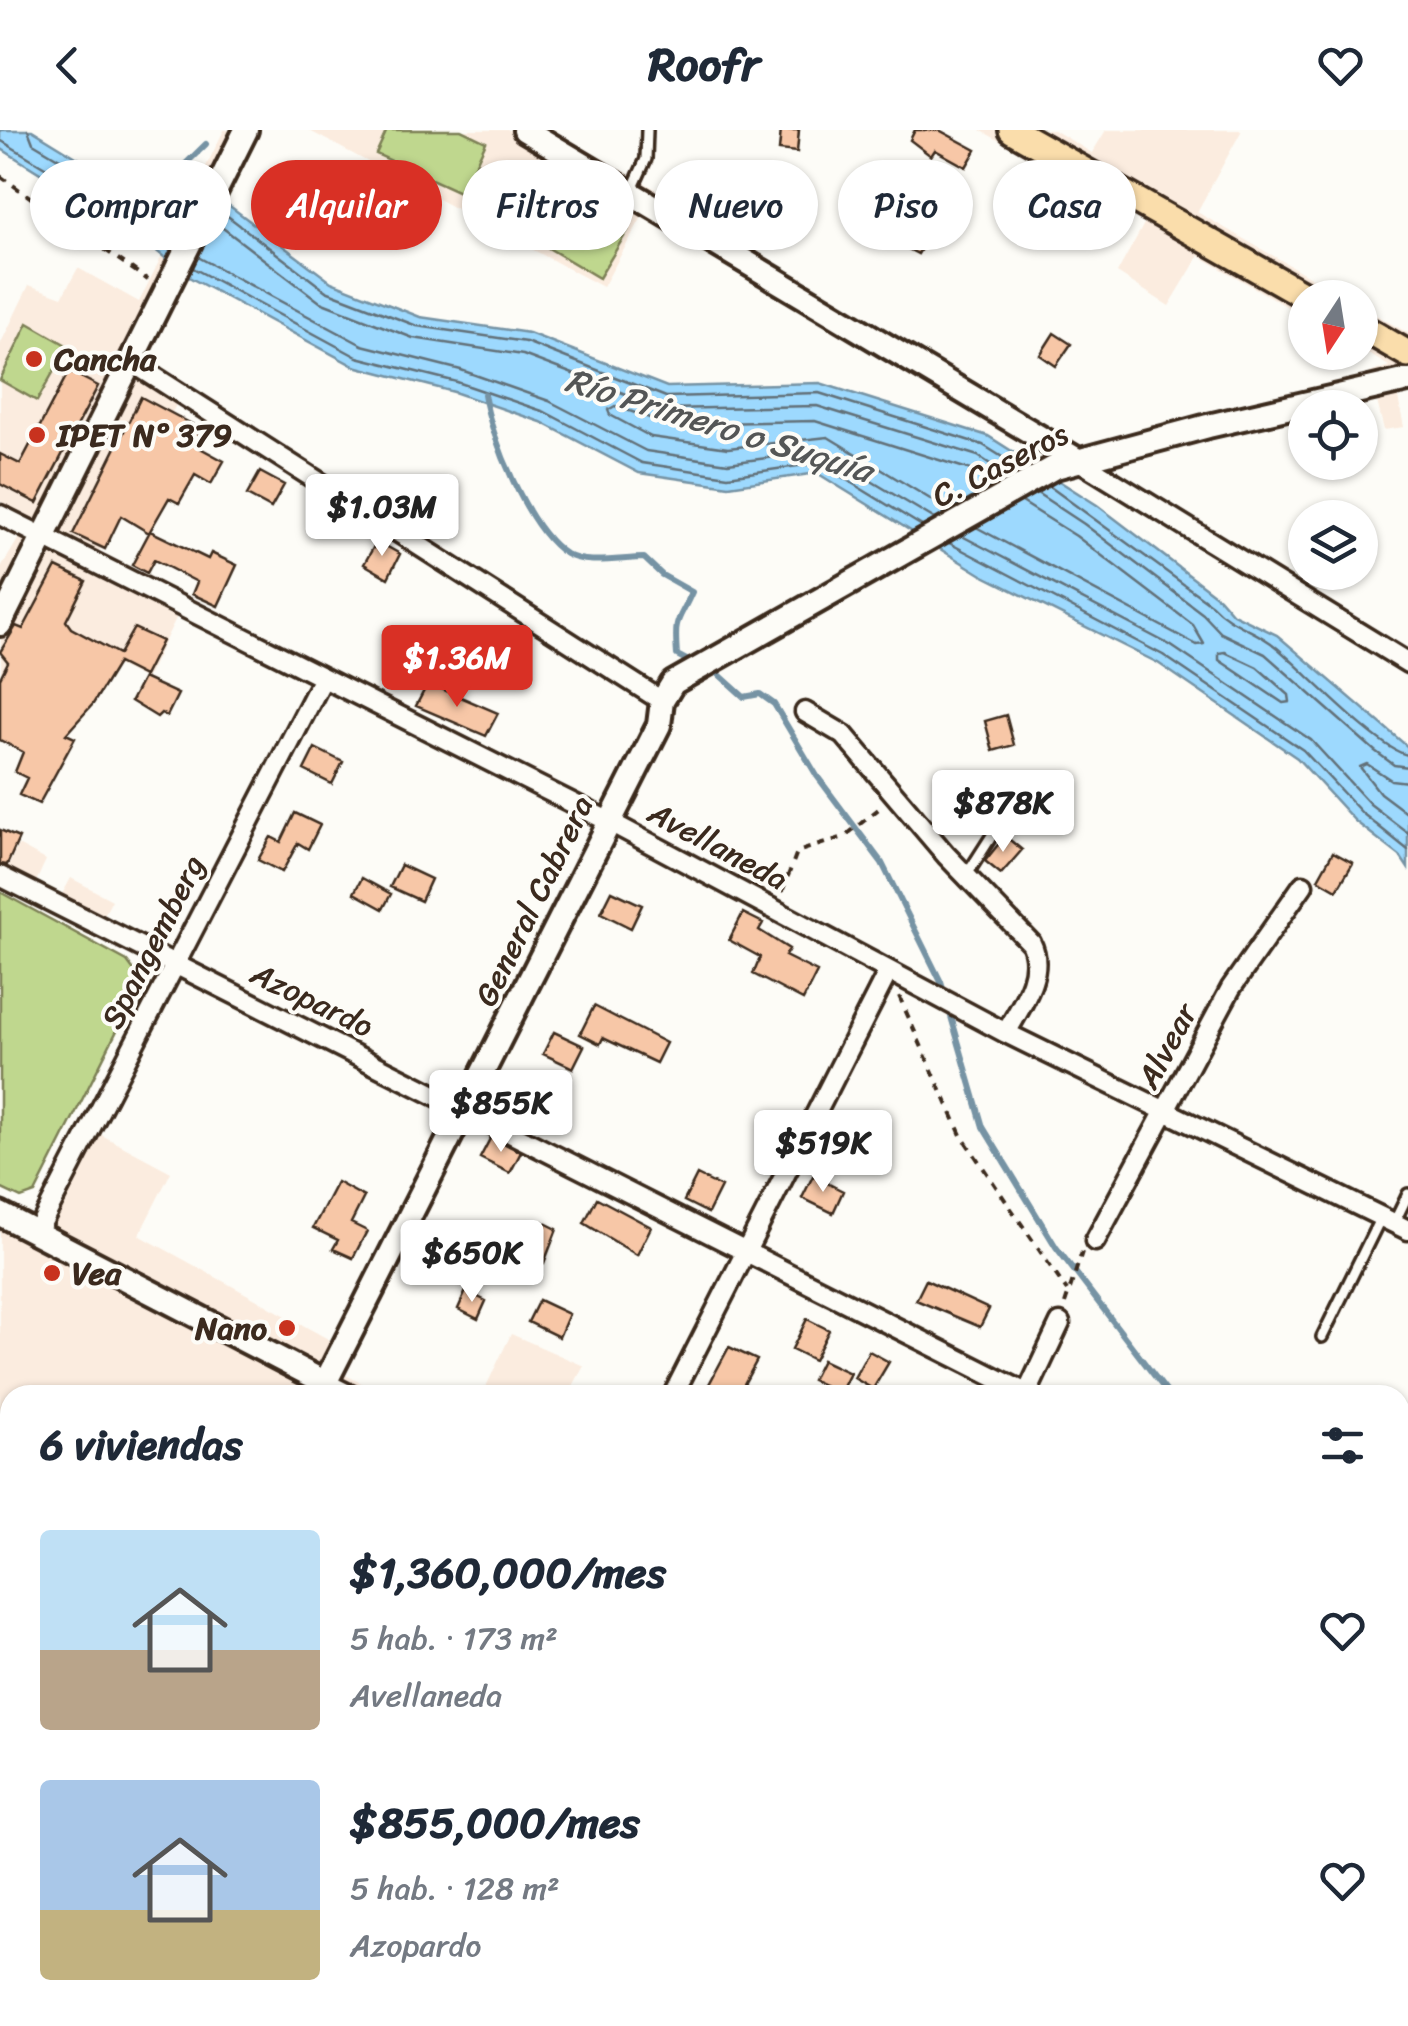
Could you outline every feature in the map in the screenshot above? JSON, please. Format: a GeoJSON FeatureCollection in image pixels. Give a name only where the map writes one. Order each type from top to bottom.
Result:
{"type":"FeatureCollection","features":[{"type":"Feature","properties":{"kind":"main road"},"geometry":{"type":"LineString","coordinates":[[1012,130],[1288,286]]}},
{"type":"Feature","properties":{"kind":"main road"},"geometry":{"type":"LineString","coordinates":[[1378,336],[1408,354]]}},
{"type":"Feature","properties":{"kind":"street"},"geometry":{"type":"LineString","coordinates":[[524,130],[576,160]]}},
{"type":"Feature","properties":{"kind":"street"},"geometry":{"type":"LineString","coordinates":[[0,624],[133,363],[163,289],[242,138]]}},
{"type":"Feature","properties":{"kind":"street"},"geometry":{"type":"LineString","coordinates":[[634,193],[1066,463],[1408,662]]}},
{"type":"Feature","properties":{"kind":"street"},"geometry":{"type":"LineString","coordinates":[[133,363],[662,702]]}},
{"type":"Feature","properties":{"kind":"street","name":"C. Caseros"},"geometry":{"type":"LineString","coordinates":[[662,702],[684,674],[1066,463],[1408,380]]}},
{"type":"Feature","properties":{"kind":"street","name":"Avellaneda"},"geometry":{"type":"LineString","coordinates":[[0,516],[610,822],[1006,1033],[1394,1223]]}},
{"type":"Feature","properties":{"kind":"street","name":"Spangemberg"},"geometry":{"type":"LineString","coordinates":[[37,1232],[94,1139],[174,966],[322,680]]}},
{"type":"Feature","properties":{"kind":"street","name":"General Cabrera"},"geometry":{"type":"LineString","coordinates":[[324,1385],[658,725],[662,702]]}},
{"type":"Feature","properties":{"kind":"street"},"geometry":{"type":"LineString","coordinates":[[805,712],[844,735],[893,796],[1025,935],[1036,952],[1030,989],[1006,1033]]}},
{"type":"Feature","properties":{"kind":"street","name":"Azopardo"},"geometry":{"type":"LineString","coordinates":[[0,876],[1009,1385]]}},
{"type":"Feature","properties":{"kind":"street","name":"Alvear"},"geometry":{"type":"LineString","coordinates":[[1095,1241],[1231,988],[1303,885]]}},
{"type":"Feature","properties":{"kind":"street"},"geometry":{"type":"LineString","coordinates":[[679,1385],[888,972]]}},
{"type":"Feature","properties":{"kind":"street"},"geometry":{"type":"LineString","coordinates":[[0,1214],[84,1248],[315,1385]]}},
{"type":"Feature","properties":{"kind":"street"},"geometry":{"type":"LineString","coordinates":[[1030,1385],[1060,1324]]}},
{"type":"Feature","properties":{"kind":"lane"},"geometry":{"type":"LineString","coordinates":[[634,187],[646,160],[647,130]]}},
{"type":"Feature","properties":{"kind":"lane"},"geometry":{"type":"LineString","coordinates":[[966,876],[998,826]]}},
{"type":"Feature","properties":{"kind":"lane"},"geometry":{"type":"LineString","coordinates":[[1322,1337],[1408,1194]]}},
{"type":"Feature","properties":{"kind":"path"},"geometry":{"type":"LineString","coordinates":[[0,176],[163,289]]}},
{"type":"Feature","properties":{"kind":"path"},"geometry":{"type":"LineString","coordinates":[[778,912],[786,870],[797,852],[844,838],[893,796]]}},
{"type":"Feature","properties":{"kind":"path"},"geometry":{"type":"LineString","coordinates":[[888,972],[961,1135],[1068,1290],[1080,1254]]}},
{"type":"Feature","properties":{"kind":"shaded area"},"geometry":{"type":"Polygon","coordinates":[[[224,130],[255,130],[231,178],[231,160],[209,160],[224,130]]]}},
{"type":"Feature","properties":{"kind":"shaded area"},"geometry":{"type":"Polygon","coordinates":[[[308,130],[552,130],[604,160],[462,160],[462,212],[442,201],[442,160],[364,160],[308,130]]]}},
{"type":"Feature","properties":{"kind":"shaded area"},"geometry":{"type":"Polygon","coordinates":[[[980,130],[1054,130],[1092,153],[1106,130],[1242,130],[1197,212],[1315,280],[1288,280],[1288,307],[1199,256],[1169,306],[1117,273],[1130,250],[1136,250],[1136,238],[1145,222],[1136,217],[1136,160],[1034,160],[980,130]]]}},
{"type":"Feature","properties":{"kind":"shaded area"},"geometry":{"type":"Polygon","coordinates":[[[634,177],[654,188],[634,231],[634,177]]]}},
{"type":"Feature","properties":{"kind":"shaded area"},"geometry":{"type":"Polygon","coordinates":[[[165,250],[196,250],[142,358],[186,386],[98,553],[186,598],[146,679],[117,665],[112,674],[56,643],[2,743],[0,570],[30,519],[0,501],[0,345],[29,285],[62,297],[78,268],[139,302],[165,250]]]}},
{"type":"Feature","properties":{"kind":"shaded area"},"geometry":{"type":"Polygon","coordinates":[[[533,250],[624,250],[603,287],[533,250]]]}},
{"type":"Feature","properties":{"kind":"shaded area"},"geometry":{"type":"Polygon","coordinates":[[[1378,316],[1408,333],[1408,390],[1397,393],[1404,427],[1384,430],[1378,390],[1374,390],[1370,373],[1389,366],[1378,360],[1378,316]]]}},
{"type":"Feature","properties":{"kind":"shaded area"},"geometry":{"type":"Polygon","coordinates":[[[18,845],[46,860],[36,882],[61,896],[71,878],[112,900],[95,933],[0,883],[0,863],[8,867],[18,845]]]}},
{"type":"Feature","properties":{"kind":"shaded area"},"geometry":{"type":"Polygon","coordinates":[[[96,1132],[171,1172],[139,1235],[350,1351],[340,1372],[365,1385],[0,1385],[0,1201],[49,1225],[96,1132]]]}},
{"type":"Feature","properties":{"kind":"shaded area"},"geometry":{"type":"Polygon","coordinates":[[[511,1334],[584,1366],[574,1385],[487,1385],[511,1334]]]}},
{"type":"Feature","properties":{"kind":"green space"},"geometry":{"type":"Polygon","coordinates":[[[387,130],[461,130],[486,142],[478,160],[462,160],[462,193],[442,184],[442,160],[389,160],[376,154],[387,130]]]}},
{"type":"Feature","properties":{"kind":"green space"},"geometry":{"type":"Polygon","coordinates":[[[552,250],[616,250],[599,278],[552,250]]]}},
{"type":"Feature","properties":{"kind":"green space","name":"Cancha"},"geometry":{"type":"Polygon","coordinates":[[[28,323],[68,346],[37,401],[0,380],[28,323]]]}},
{"type":"Feature","properties":{"kind":"green space"},"geometry":{"type":"Polygon","coordinates":[[[0,892],[127,961],[142,981],[35,1193],[21,1198],[0,1188],[0,892]]]}},
{"type":"Feature","properties":{"kind":"water"},"geometry":{"type":"Polygon","coordinates":[[[0,130],[32,130],[81,160],[30,160],[30,167],[0,148],[0,130]]]}},
{"type":"Feature","properties":{"kind":"water","name":"Río Primero o Suquía"},"geometry":{"type":"Polygon","coordinates":[[[231,207],[251,222],[251,250],[288,250],[331,282],[420,317],[529,333],[667,387],[820,383],[988,436],[1097,505],[1219,598],[1233,614],[1277,635],[1408,747],[1408,868],[1400,856],[1355,821],[1297,758],[1158,663],[982,575],[817,473],[729,486],[639,473],[541,422],[454,392],[354,366],[187,276],[155,250],[231,250],[231,207]]]}},
{"type":"Feature","properties":{"kind":"building"},"geometry":{"type":"Polygon","coordinates":[[[781,130],[799,130],[797,152],[779,150],[781,130]]]}},
{"type":"Feature","properties":{"kind":"building"},"geometry":{"type":"Polygon","coordinates":[[[915,130],[939,130],[976,150],[970,160],[953,160],[935,150],[931,156],[910,140],[915,130]]]}},
{"type":"Feature","properties":{"kind":"building"},"geometry":{"type":"Polygon","coordinates":[[[1054,333],[1071,344],[1056,366],[1040,355],[1054,333]]]}},
{"type":"Feature","properties":{"kind":"building"},"geometry":{"type":"Polygon","coordinates":[[[69,371],[98,386],[37,503],[0,484],[0,454],[20,464],[69,371]]]}},
{"type":"Feature","properties":{"kind":"building"},"geometry":{"type":"Polygon","coordinates":[[[141,397],[201,429],[193,444],[224,461],[211,484],[195,475],[179,503],[169,498],[150,531],[208,559],[211,553],[237,565],[218,606],[192,594],[197,582],[154,560],[147,573],[132,565],[149,533],[121,516],[105,549],[73,534],[141,397]]]}},
{"type":"Feature","properties":{"kind":"building"},"geometry":{"type":"Polygon","coordinates":[[[260,472],[284,485],[271,508],[247,495],[260,472]]]}},
{"type":"Feature","properties":{"kind":"building"},"geometry":{"type":"Polygon","coordinates":[[[377,541],[400,554],[388,578],[364,564],[377,541]]]}},
{"type":"Feature","properties":{"kind":"building"},"geometry":{"type":"Polygon","coordinates":[[[56,567],[86,581],[66,621],[71,628],[119,654],[134,628],[162,641],[144,676],[118,663],[93,704],[66,734],[75,738],[39,804],[19,795],[27,778],[15,772],[23,752],[0,740],[0,678],[8,662],[0,652],[16,626],[23,629],[56,567]]]}},
{"type":"Feature","properties":{"kind":"building"},"geometry":{"type":"Polygon","coordinates":[[[143,678],[178,694],[167,716],[161,713],[157,717],[131,701],[143,678]]]}},
{"type":"Feature","properties":{"kind":"building"},"geometry":{"type":"Polygon","coordinates":[[[428,683],[498,713],[486,736],[416,706],[428,683]]]}},
{"type":"Feature","properties":{"kind":"building"},"geometry":{"type":"Polygon","coordinates":[[[1006,715],[1014,745],[993,751],[985,721],[1006,715]]]}},
{"type":"Feature","properties":{"kind":"building"},"geometry":{"type":"Polygon","coordinates":[[[315,748],[343,762],[332,784],[304,770],[315,748]]]}},
{"type":"Feature","properties":{"kind":"building"},"geometry":{"type":"Polygon","coordinates":[[[295,813],[320,825],[308,849],[298,843],[282,872],[258,860],[271,837],[281,842],[295,813]]]}},
{"type":"Feature","properties":{"kind":"building"},"geometry":{"type":"Polygon","coordinates":[[[0,830],[19,838],[7,865],[0,864],[0,830]]]}},
{"type":"Feature","properties":{"kind":"building"},"geometry":{"type":"Polygon","coordinates":[[[1005,836],[1022,850],[1001,874],[985,861],[1005,836]]]}},
{"type":"Feature","properties":{"kind":"building"},"geometry":{"type":"Polygon","coordinates":[[[1333,852],[1353,863],[1337,890],[1318,879],[1333,852]]]}},
{"type":"Feature","properties":{"kind":"building"},"geometry":{"type":"Polygon","coordinates":[[[401,865],[431,879],[421,901],[390,887],[401,865]]]}},
{"type":"Feature","properties":{"kind":"building"},"geometry":{"type":"Polygon","coordinates":[[[362,878],[391,894],[383,909],[354,893],[362,878]]]}},
{"type":"Feature","properties":{"kind":"building"},"geometry":{"type":"Polygon","coordinates":[[[612,891],[642,905],[631,928],[601,913],[612,891]]]}},
{"type":"Feature","properties":{"kind":"building"},"geometry":{"type":"Polygon","coordinates":[[[743,913],[763,923],[759,930],[789,949],[785,956],[817,972],[803,1000],[753,974],[760,957],[729,940],[743,913]]]}},
{"type":"Feature","properties":{"kind":"building"},"geometry":{"type":"Polygon","coordinates":[[[594,1006],[666,1043],[656,1063],[603,1038],[600,1044],[580,1034],[594,1006]]]}},
{"type":"Feature","properties":{"kind":"building"},"geometry":{"type":"Polygon","coordinates":[[[554,1032],[584,1046],[573,1068],[543,1054],[554,1032]]]}},
{"type":"Feature","properties":{"kind":"building"},"geometry":{"type":"Polygon","coordinates":[[[491,1137],[521,1152],[510,1173],[480,1158],[491,1137]]]}},
{"type":"Feature","properties":{"kind":"building"},"geometry":{"type":"Polygon","coordinates":[[[697,1175],[721,1187],[708,1213],[684,1201],[697,1175]]]}},
{"type":"Feature","properties":{"kind":"building"},"geometry":{"type":"Polygon","coordinates":[[[813,1176],[843,1191],[833,1213],[802,1198],[813,1176]]]}},
{"type":"Feature","properties":{"kind":"building"},"geometry":{"type":"Polygon","coordinates":[[[337,1182],[364,1197],[351,1223],[367,1231],[353,1258],[333,1249],[338,1240],[313,1228],[337,1182]]]}},
{"type":"Feature","properties":{"kind":"building"},"geometry":{"type":"Polygon","coordinates":[[[597,1198],[651,1227],[637,1255],[584,1223],[597,1198]]]}},
{"type":"Feature","properties":{"kind":"building"},"geometry":{"type":"Polygon","coordinates":[[[543,1222],[557,1229],[544,1263],[524,1253],[543,1222]]]}},
{"type":"Feature","properties":{"kind":"building"},"geometry":{"type":"Polygon","coordinates":[[[461,1257],[481,1266],[472,1284],[452,1274],[461,1257]]]}},
{"type":"Feature","properties":{"kind":"building"},"geometry":{"type":"Polygon","coordinates":[[[926,1280],[989,1309],[980,1327],[916,1300],[926,1280]]]}},
{"type":"Feature","properties":{"kind":"building"},"geometry":{"type":"Polygon","coordinates":[[[466,1291],[486,1301],[478,1319],[458,1309],[466,1291]]]}},
{"type":"Feature","properties":{"kind":"building"},"geometry":{"type":"Polygon","coordinates":[[[539,1300],[569,1314],[559,1337],[528,1322],[539,1300]]]}},
{"type":"Feature","properties":{"kind":"building"},"geometry":{"type":"Polygon","coordinates":[[[807,1319],[829,1330],[814,1360],[792,1349],[807,1319]]]}},
{"type":"Feature","properties":{"kind":"building"},"geometry":{"type":"Polygon","coordinates":[[[729,1347],[757,1360],[743,1385],[709,1385],[729,1347]]]}},
{"type":"Feature","properties":{"kind":"building"},"geometry":{"type":"Polygon","coordinates":[[[869,1351],[889,1362],[875,1385],[854,1378],[869,1351]]]}},
{"type":"Feature","properties":{"kind":"building"},"geometry":{"type":"Polygon","coordinates":[[[822,1360],[850,1373],[844,1385],[823,1385],[812,1380],[822,1360]]]}},
{"type":"Feature","properties":{"kind":"waterway"},"geometry":{"type":"LineString","coordinates":[[190,160],[206,144]]}},
{"type":"Feature","properties":{"kind":"waterway"},"geometry":{"type":"LineString","coordinates":[[484,394],[494,434],[513,481],[552,542],[566,554],[583,560],[644,558],[662,575],[692,592],[678,620],[676,642],[677,655],[696,665]]}},
{"type":"Feature","properties":{"kind":"waterway"},"geometry":{"type":"LineString","coordinates":[[713,669],[744,697],[760,694],[774,704],[817,776],[882,863],[941,982],[983,1127],[1056,1247],[1161,1385]]}},
{"type":"Feature","properties":{"kind":"place","name":"Cancha"},"geometry":{"type":"Point","coordinates":[34,359]}},
{"type":"Feature","properties":{"kind":"place","name":"IPET N° 379"},"geometry":{"type":"Point","coordinates":[37,435]}},
{"type":"Feature","properties":{"kind":"place","name":"Vea"},"geometry":{"type":"Point","coordinates":[52,1273]}},
{"type":"Feature","properties":{"kind":"place","name":"Nano"},"geometry":{"type":"Point","coordinates":[287,1328]}}]}
